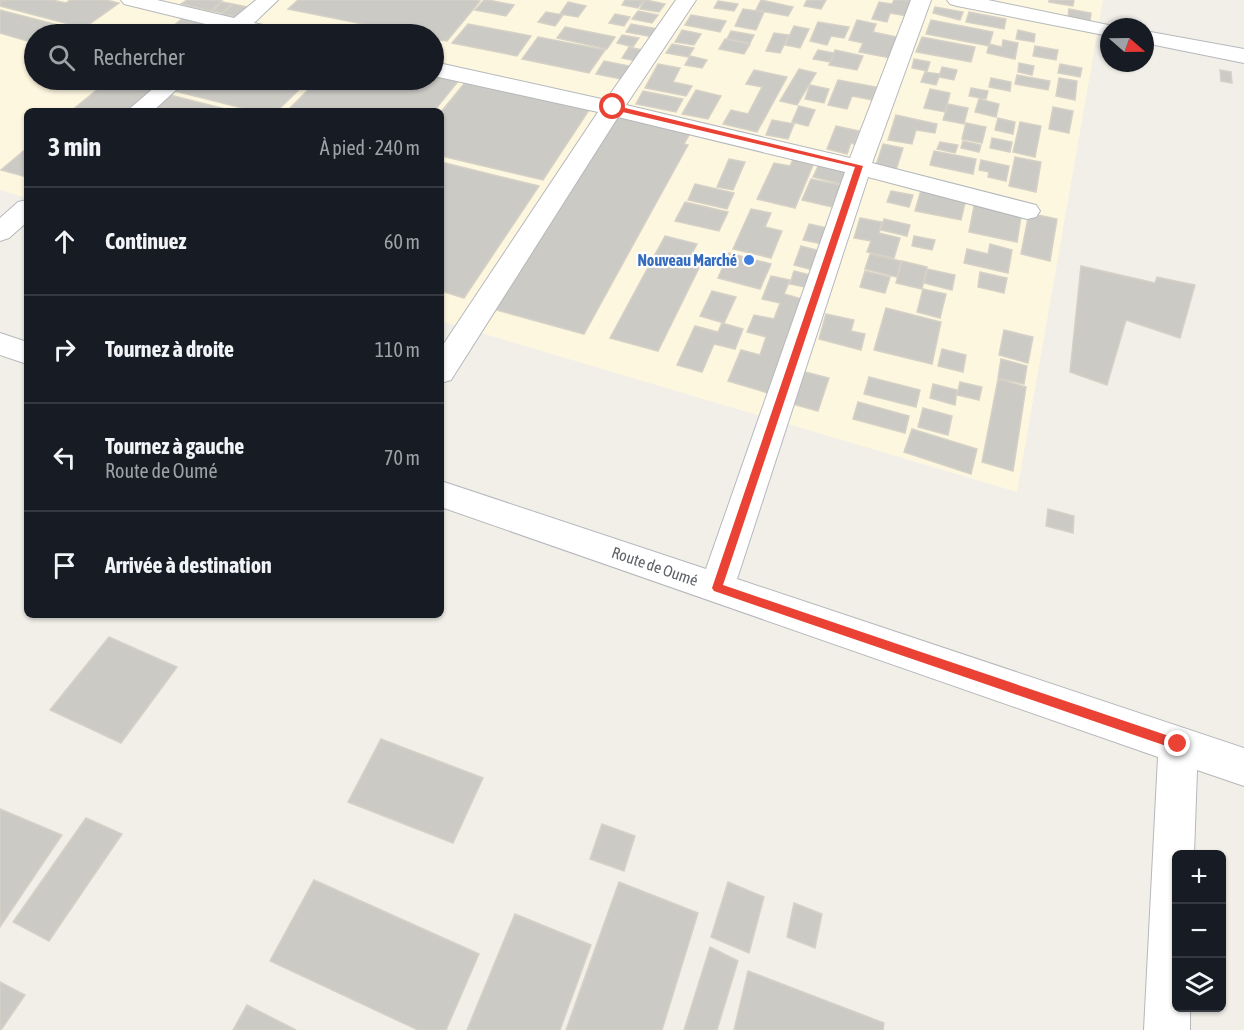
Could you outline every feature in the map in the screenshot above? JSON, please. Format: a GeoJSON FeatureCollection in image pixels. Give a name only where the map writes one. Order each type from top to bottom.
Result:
{"type":"FeatureCollection","features":[{"type":"Feature","properties":{"kind":"street"},"geometry":{"type":"LineString","coordinates":[[131,0],[209,24]]}},
{"type":"Feature","properties":{"kind":"street"},"geometry":{"type":"LineString","coordinates":[[240,24],[268,0]]}},
{"type":"Feature","properties":{"kind":"street"},"geometry":{"type":"LineString","coordinates":[[444,367],[613,107],[686,0]]}},
{"type":"Feature","properties":{"kind":"street"},"geometry":{"type":"LineString","coordinates":[[717,588],[859,166],[921,0]]}},
{"type":"Feature","properties":{"kind":"street"},"geometry":{"type":"LineString","coordinates":[[957,0],[1100,28]]}},
{"type":"Feature","properties":{"kind":"street"},"geometry":{"type":"LineString","coordinates":[[1154,39],[1244,57]]}},
{"type":"Feature","properties":{"kind":"street"},"geometry":{"type":"LineString","coordinates":[[444,71],[613,107],[859,166],[1027,211]]}},
{"type":"Feature","properties":{"kind":"street"},"geometry":{"type":"LineString","coordinates":[[143,108],[164,90]]}},
{"type":"Feature","properties":{"kind":"street"},"geometry":{"type":"LineString","coordinates":[[0,232],[24,211]]}},
{"type":"Feature","properties":{"kind":"street"},"geometry":{"type":"LineString","coordinates":[[0,344],[24,352]]}},
{"type":"Feature","properties":{"kind":"street","name":"Route de Oumé"},"geometry":{"type":"LineString","coordinates":[[444,495],[1244,767]]}},
{"type":"Feature","properties":{"kind":"street"},"geometry":{"type":"LineString","coordinates":[[1167,1030],[1178,744]]}},
{"type":"Feature","properties":{"kind":"shaded area","name":"Nouveau Marché"},"geometry":{"type":"Polygon","coordinates":[[[0,0],[1103,0],[1017,492],[444,322],[444,108],[24,108],[24,197],[0,190],[0,0]]]}},
{"type":"Feature","properties":{"kind":"building"},"geometry":{"type":"Polygon","coordinates":[[[0,0],[52,0],[66,3],[70,0],[106,0],[119,3],[90,24],[69,24],[0,6],[0,0]]]}},
{"type":"Feature","properties":{"kind":"building"},"geometry":{"type":"Polygon","coordinates":[[[187,0],[222,1],[211,11],[181,4],[187,0]]]}},
{"type":"Feature","properties":{"kind":"building"},"geometry":{"type":"Polygon","coordinates":[[[298,0],[480,1],[447,41],[444,41],[444,24],[363,24],[288,9],[298,0]]]}},
{"type":"Feature","properties":{"kind":"building"},"geometry":{"type":"Polygon","coordinates":[[[484,0],[514,5],[506,16],[475,10],[484,0]]]}},
{"type":"Feature","properties":{"kind":"building"},"geometry":{"type":"Polygon","coordinates":[[[625,0],[644,0],[638,8],[622,5],[625,0]]]}},
{"type":"Feature","properties":{"kind":"building"},"geometry":{"type":"Polygon","coordinates":[[[645,0],[665,4],[659,12],[640,9],[645,0]]]}},
{"type":"Feature","properties":{"kind":"building"},"geometry":{"type":"Polygon","coordinates":[[[761,0],[793,7],[788,16],[756,10],[761,0]]]}},
{"type":"Feature","properties":{"kind":"building"},"geometry":{"type":"Polygon","coordinates":[[[807,0],[826,0],[821,9],[804,6],[807,0]]]}},
{"type":"Feature","properties":{"kind":"building"},"geometry":{"type":"Polygon","coordinates":[[[894,0],[913,0],[907,16],[890,13],[887,22],[872,19],[879,2],[892,4],[894,0]]]}},
{"type":"Feature","properties":{"kind":"building"},"geometry":{"type":"Polygon","coordinates":[[[1049,0],[1074,0],[1073,6],[1049,2],[1049,0]]]}},
{"type":"Feature","properties":{"kind":"building"},"geometry":{"type":"Polygon","coordinates":[[[718,1],[738,4],[734,11],[714,8],[718,1]]]}},
{"type":"Feature","properties":{"kind":"building"},"geometry":{"type":"Polygon","coordinates":[[[222,2],[233,4],[222,13],[212,11],[222,2]]]}},
{"type":"Feature","properties":{"kind":"building"},"geometry":{"type":"Polygon","coordinates":[[[568,2],[586,6],[578,17],[560,14],[568,2]]]}},
{"type":"Feature","properties":{"kind":"building"},"geometry":{"type":"Polygon","coordinates":[[[233,4],[247,7],[236,17],[222,14],[233,4]]]}},
{"type":"Feature","properties":{"kind":"building"},"geometry":{"type":"Polygon","coordinates":[[[935,7],[963,12],[960,20],[933,13],[935,7]]]}},
{"type":"Feature","properties":{"kind":"building"},"geometry":{"type":"Polygon","coordinates":[[[743,9],[764,12],[756,30],[735,26],[743,9]]]}},
{"type":"Feature","properties":{"kind":"building"},"geometry":{"type":"Polygon","coordinates":[[[1069,9],[1091,13],[1090,21],[1068,17],[1069,9]]]}},
{"type":"Feature","properties":{"kind":"building"},"geometry":{"type":"Polygon","coordinates":[[[0,10],[54,24],[24,24],[24,40],[0,33],[0,10]]]}},
{"type":"Feature","properties":{"kind":"building"},"geometry":{"type":"Polygon","coordinates":[[[638,11],[658,15],[652,23],[632,19],[638,11]]]}},
{"type":"Feature","properties":{"kind":"building"},"geometry":{"type":"Polygon","coordinates":[[[546,12],[563,15],[555,26],[538,22],[546,12]]]}},
{"type":"Feature","properties":{"kind":"building"},"geometry":{"type":"Polygon","coordinates":[[[969,12],[1006,19],[1004,29],[966,22],[969,12]]]}},
{"type":"Feature","properties":{"kind":"building"},"geometry":{"type":"Polygon","coordinates":[[[615,14],[630,17],[624,26],[609,23],[615,14]]]}},
{"type":"Feature","properties":{"kind":"building"},"geometry":{"type":"Polygon","coordinates":[[[691,15],[726,21],[720,32],[685,25],[691,15]]]}},
{"type":"Feature","properties":{"kind":"building"},"geometry":{"type":"Polygon","coordinates":[[[184,17],[214,24],[176,24],[184,17]]]}},
{"type":"Feature","properties":{"kind":"building"},"geometry":{"type":"Polygon","coordinates":[[[857,20],[876,24],[873,32],[897,37],[890,58],[859,52],[863,43],[849,40],[857,20]]]}},
{"type":"Feature","properties":{"kind":"building"},"geometry":{"type":"Polygon","coordinates":[[[931,20],[993,32],[989,46],[926,34],[931,20]]]}},
{"type":"Feature","properties":{"kind":"building"},"geometry":{"type":"Polygon","coordinates":[[[818,22],[849,27],[844,38],[831,36],[827,45],[810,41],[818,22]]]}},
{"type":"Feature","properties":{"kind":"building"},"geometry":{"type":"Polygon","coordinates":[[[468,24],[531,36],[517,56],[452,43],[468,24]]]}},
{"type":"Feature","properties":{"kind":"building"},"geometry":{"type":"Polygon","coordinates":[[[631,24],[658,29],[653,37],[626,32],[631,24]]]}},
{"type":"Feature","properties":{"kind":"building"},"geometry":{"type":"Polygon","coordinates":[[[794,26],[809,29],[800,48],[785,45],[794,26]]]}},
{"type":"Feature","properties":{"kind":"building"},"geometry":{"type":"Polygon","coordinates":[[[565,27],[615,37],[607,49],[557,38],[565,27]]]}},
{"type":"Feature","properties":{"kind":"building"},"geometry":{"type":"Polygon","coordinates":[[[682,30],[701,34],[694,45],[675,42],[682,30]]]}},
{"type":"Feature","properties":{"kind":"building"},"geometry":{"type":"Polygon","coordinates":[[[1018,30],[1035,34],[1034,42],[1016,39],[1018,30]]]}},
{"type":"Feature","properties":{"kind":"building"},"geometry":{"type":"Polygon","coordinates":[[[731,31],[754,35],[750,43],[727,39],[731,31]]]}},
{"type":"Feature","properties":{"kind":"building"},"geometry":{"type":"Polygon","coordinates":[[[774,33],[789,35],[780,53],[766,51],[774,33]]]}},
{"type":"Feature","properties":{"kind":"building"},"geometry":{"type":"Polygon","coordinates":[[[622,35],[639,38],[633,47],[617,43],[622,35]]]}},
{"type":"Feature","properties":{"kind":"building"},"geometry":{"type":"Polygon","coordinates":[[[538,37],[605,50],[589,73],[522,59],[538,37]]]}},
{"type":"Feature","properties":{"kind":"building"},"geometry":{"type":"Polygon","coordinates":[[[922,37],[975,47],[971,62],[916,52],[922,37]]]}},
{"type":"Feature","properties":{"kind":"building"},"geometry":{"type":"Polygon","coordinates":[[[725,39],[750,44],[744,54],[719,49],[725,39]]]}},
{"type":"Feature","properties":{"kind":"building"},"geometry":{"type":"Polygon","coordinates":[[[1003,40],[1018,43],[1015,59],[987,53],[989,44],[1002,47],[1003,40]]]}},
{"type":"Feature","properties":{"kind":"building"},"geometry":{"type":"Polygon","coordinates":[[[672,44],[694,48],[688,57],[666,53],[672,44]]]}},
{"type":"Feature","properties":{"kind":"building"},"geometry":{"type":"Polygon","coordinates":[[[1035,46],[1058,50],[1056,60],[1033,56],[1035,46]]]}},
{"type":"Feature","properties":{"kind":"building"},"geometry":{"type":"Polygon","coordinates":[[[629,47],[647,51],[640,62],[622,58],[629,47]]]}},
{"type":"Feature","properties":{"kind":"building"},"geometry":{"type":"Polygon","coordinates":[[[818,50],[834,53],[830,62],[813,59],[818,50]]]}},
{"type":"Feature","properties":{"kind":"building"},"geometry":{"type":"Polygon","coordinates":[[[835,50],[863,56],[857,70],[829,65],[835,50]]]}},
{"type":"Feature","properties":{"kind":"building"},"geometry":{"type":"Polygon","coordinates":[[[690,56],[707,60],[702,68],[685,65],[690,56]]]}},
{"type":"Feature","properties":{"kind":"building"},"geometry":{"type":"Polygon","coordinates":[[[914,59],[930,62],[927,71],[912,68],[914,59]]]}},
{"type":"Feature","properties":{"kind":"building"},"geometry":{"type":"Polygon","coordinates":[[[604,61],[634,67],[626,80],[596,74],[604,61]]]}},
{"type":"Feature","properties":{"kind":"building"},"geometry":{"type":"Polygon","coordinates":[[[1019,63],[1034,66],[1032,75],[1018,72],[1019,63]]]}},
{"type":"Feature","properties":{"kind":"building"},"geometry":{"type":"Polygon","coordinates":[[[658,64],[680,68],[673,82],[692,86],[686,96],[645,88],[658,64]]]}},
{"type":"Feature","properties":{"kind":"building"},"geometry":{"type":"Polygon","coordinates":[[[1060,64],[1082,68],[1080,77],[1058,73],[1060,64]]]}},
{"type":"Feature","properties":{"kind":"building"},"geometry":{"type":"Polygon","coordinates":[[[942,67],[957,70],[954,80],[939,77],[942,67]]]}},
{"type":"Feature","properties":{"kind":"building"},"geometry":{"type":"Polygon","coordinates":[[[799,69],[816,73],[797,105],[780,101],[799,69]]]}},
{"type":"Feature","properties":{"kind":"building"},"geometry":{"type":"Polygon","coordinates":[[[754,70],[787,77],[757,132],[723,124],[731,110],[748,114],[762,87],[746,84],[754,70]]]}},
{"type":"Feature","properties":{"kind":"building"},"geometry":{"type":"Polygon","coordinates":[[[1220,70],[1231,72],[1232,83],[1221,81],[1220,70]]]}},
{"type":"Feature","properties":{"kind":"building"},"geometry":{"type":"Polygon","coordinates":[[[925,72],[940,74],[936,85],[921,82],[925,72]]]}},
{"type":"Feature","properties":{"kind":"building"},"geometry":{"type":"Polygon","coordinates":[[[444,75],[460,79],[436,108],[290,108],[308,90],[444,90],[444,75]]]}},
{"type":"Feature","properties":{"kind":"building"},"geometry":{"type":"Polygon","coordinates":[[[1017,75],[1050,81],[1048,90],[1015,84],[1017,75]]]}},
{"type":"Feature","properties":{"kind":"building"},"geometry":{"type":"Polygon","coordinates":[[[991,78],[1011,82],[1010,91],[989,87],[991,78]]]}},
{"type":"Feature","properties":{"kind":"building"},"geometry":{"type":"Polygon","coordinates":[[[1059,78],[1077,81],[1075,100],[1056,96],[1059,78]]]}},
{"type":"Feature","properties":{"kind":"building"},"geometry":{"type":"Polygon","coordinates":[[[467,80],[591,107],[543,180],[444,157],[444,108],[467,80]]]}},
{"type":"Feature","properties":{"kind":"building"},"geometry":{"type":"Polygon","coordinates":[[[838,80],[876,87],[872,100],[852,96],[847,109],[828,105],[838,80]]]}},
{"type":"Feature","properties":{"kind":"building"},"geometry":{"type":"Polygon","coordinates":[[[810,85],[829,89],[824,103],[805,99],[810,85]]]}},
{"type":"Feature","properties":{"kind":"building"},"geometry":{"type":"Polygon","coordinates":[[[971,88],[988,91],[986,99],[969,96],[971,88]]]}},
{"type":"Feature","properties":{"kind":"building"},"geometry":{"type":"Polygon","coordinates":[[[930,89],[950,93],[945,112],[924,108],[930,89]]]}},
{"type":"Feature","properties":{"kind":"building"},"geometry":{"type":"Polygon","coordinates":[[[97,90],[155,90],[134,108],[75,108],[97,90]]]}},
{"type":"Feature","properties":{"kind":"building"},"geometry":{"type":"Polygon","coordinates":[[[299,90],[280,108],[242,108],[174,91],[299,90]]]}},
{"type":"Feature","properties":{"kind":"building"},"geometry":{"type":"Polygon","coordinates":[[[696,90],[721,96],[708,119],[682,114],[696,90]]]}},
{"type":"Feature","properties":{"kind":"building"},"geometry":{"type":"Polygon","coordinates":[[[643,91],[683,99],[676,112],[636,104],[643,91]]]}},
{"type":"Feature","properties":{"kind":"building"},"geometry":{"type":"Polygon","coordinates":[[[170,95],[221,108],[156,108],[170,95]]]}},
{"type":"Feature","properties":{"kind":"building"},"geometry":{"type":"Polygon","coordinates":[[[979,99],[999,104],[996,117],[975,112],[979,99]]]}},
{"type":"Feature","properties":{"kind":"building"},"geometry":{"type":"Polygon","coordinates":[[[948,104],[968,108],[964,124],[943,120],[948,104]]]}},
{"type":"Feature","properties":{"kind":"building"},"geometry":{"type":"Polygon","coordinates":[[[799,106],[815,110],[808,126],[792,122],[799,106]]]}},
{"type":"Feature","properties":{"kind":"building"},"geometry":{"type":"Polygon","coordinates":[[[1053,107],[1073,111],[1069,133],[1049,129],[1053,107]]]}},
{"type":"Feature","properties":{"kind":"building"},"geometry":{"type":"Polygon","coordinates":[[[619,114],[692,130],[684,144],[688,145],[584,334],[493,309],[619,114]]]}},
{"type":"Feature","properties":{"kind":"building"},"geometry":{"type":"Polygon","coordinates":[[[896,115],[937,124],[935,133],[916,130],[912,144],[888,140],[896,115]]]}},
{"type":"Feature","properties":{"kind":"building"},"geometry":{"type":"Polygon","coordinates":[[[998,118],[1015,122],[1013,134],[995,130],[998,118]]]}},
{"type":"Feature","properties":{"kind":"building"},"geometry":{"type":"Polygon","coordinates":[[[772,120],[794,124],[788,139],[766,135],[772,120]]]}},
{"type":"Feature","properties":{"kind":"building"},"geometry":{"type":"Polygon","coordinates":[[[1020,122],[1041,126],[1035,157],[1013,152],[1020,122]]]}},
{"type":"Feature","properties":{"kind":"building"},"geometry":{"type":"Polygon","coordinates":[[[966,123],[986,127],[982,143],[962,139],[966,123]]]}},
{"type":"Feature","properties":{"kind":"building"},"geometry":{"type":"Polygon","coordinates":[[[836,126],[859,131],[847,154],[827,149],[836,126]]]}},
{"type":"Feature","properties":{"kind":"building"},"geometry":{"type":"Polygon","coordinates":[[[992,138],[1012,142],[1010,152],[990,148],[992,138]]]}},
{"type":"Feature","properties":{"kind":"building"},"geometry":{"type":"Polygon","coordinates":[[[963,141],[981,145],[979,152],[961,148],[963,141]]]}},
{"type":"Feature","properties":{"kind":"building"},"geometry":{"type":"Polygon","coordinates":[[[940,142],[958,145],[955,153],[937,149],[940,142]]]}},
{"type":"Feature","properties":{"kind":"building"},"geometry":{"type":"Polygon","coordinates":[[[883,144],[903,148],[896,170],[876,165],[883,144]]]}},
{"type":"Feature","properties":{"kind":"building"},"geometry":{"type":"Polygon","coordinates":[[[24,151],[24,176],[1,170],[24,151]]]}},
{"type":"Feature","properties":{"kind":"building"},"geometry":{"type":"Polygon","coordinates":[[[934,151],[976,159],[973,174],[930,165],[934,151]]]}},
{"type":"Feature","properties":{"kind":"building"},"geometry":{"type":"Polygon","coordinates":[[[796,153],[816,158],[795,208],[757,199],[774,163],[790,166],[796,153]]]}},
{"type":"Feature","properties":{"kind":"building"},"geometry":{"type":"Polygon","coordinates":[[[1015,157],[1041,162],[1036,192],[1009,186],[1015,157]]]}},
{"type":"Feature","properties":{"kind":"building"},"geometry":{"type":"Polygon","coordinates":[[[729,159],[745,162],[733,190],[717,187],[729,159]]]}},
{"type":"Feature","properties":{"kind":"building"},"geometry":{"type":"Polygon","coordinates":[[[821,160],[853,168],[846,185],[813,177],[821,160]]]}},
{"type":"Feature","properties":{"kind":"building"},"geometry":{"type":"Polygon","coordinates":[[[981,160],[1009,166],[1006,181],[988,177],[989,172],[979,170],[981,160]]]}},
{"type":"Feature","properties":{"kind":"building"},"geometry":{"type":"Polygon","coordinates":[[[444,163],[539,186],[464,298],[444,292],[444,163]]]}},
{"type":"Feature","properties":{"kind":"building"},"geometry":{"type":"Polygon","coordinates":[[[811,179],[845,186],[837,208],[802,200],[811,179]]]}},
{"type":"Feature","properties":{"kind":"building"},"geometry":{"type":"Polygon","coordinates":[[[695,184],[734,193],[727,209],[688,200],[695,184]]]}},
{"type":"Feature","properties":{"kind":"building"},"geometry":{"type":"Polygon","coordinates":[[[921,190],[966,199],[961,220],[915,211],[921,190]]]}},
{"type":"Feature","properties":{"kind":"building"},"geometry":{"type":"Polygon","coordinates":[[[891,191],[913,195],[909,207],[887,202],[891,191]]]}},
{"type":"Feature","properties":{"kind":"building"},"geometry":{"type":"Polygon","coordinates":[[[975,201],[1022,211],[1017,242],[969,232],[975,201]]]}},
{"type":"Feature","properties":{"kind":"building"},"geometry":{"type":"Polygon","coordinates":[[[685,202],[728,212],[719,231],[675,221],[685,202]]]}},
{"type":"Feature","properties":{"kind":"building"},"geometry":{"type":"Polygon","coordinates":[[[751,209],[771,213],[765,227],[782,231],[771,258],[733,249],[751,209]]]}},
{"type":"Feature","properties":{"kind":"building"},"geometry":{"type":"Polygon","coordinates":[[[1029,213],[1057,219],[1050,261],[1021,254],[1029,213]]]}},
{"type":"Feature","properties":{"kind":"building"},"geometry":{"type":"Polygon","coordinates":[[[860,218],[882,222],[879,233],[900,238],[894,258],[867,252],[871,241],[854,238],[860,218]]]}},
{"type":"Feature","properties":{"kind":"building"},"geometry":{"type":"Polygon","coordinates":[[[884,219],[910,225],[907,236],[881,230],[884,219]]]}},
{"type":"Feature","properties":{"kind":"building"},"geometry":{"type":"Polygon","coordinates":[[[809,224],[832,229],[826,245],[803,240],[809,224]]]}},
{"type":"Feature","properties":{"kind":"building"},"geometry":{"type":"Polygon","coordinates":[[[665,236],[697,244],[687,263],[700,266],[658,351],[610,338],[665,236]]]}},
{"type":"Feature","properties":{"kind":"building"},"geometry":{"type":"Polygon","coordinates":[[[914,236],[935,240],[932,250],[912,246],[914,236]]]}},
{"type":"Feature","properties":{"kind":"building"},"geometry":{"type":"Polygon","coordinates":[[[990,244],[1012,250],[1008,273],[964,263],[967,249],[988,254],[990,244]]]}},
{"type":"Feature","properties":{"kind":"building"},"geometry":{"type":"Polygon","coordinates":[[[801,246],[824,252],[817,271],[794,265],[801,246]]]}},
{"type":"Feature","properties":{"kind":"building"},"geometry":{"type":"Polygon","coordinates":[[[729,253],[771,264],[760,289],[718,278],[729,253]]]}},
{"type":"Feature","properties":{"kind":"building"},"geometry":{"type":"Polygon","coordinates":[[[870,254],[901,261],[897,277],[865,269],[870,254]]]}},
{"type":"Feature","properties":{"kind":"building"},"geometry":{"type":"Polygon","coordinates":[[[902,261],[927,267],[922,289],[896,283],[902,261]]]}},
{"type":"Feature","properties":{"kind":"building"},"geometry":{"type":"Polygon","coordinates":[[[1081,266],[1155,283],[1157,277],[1195,285],[1180,338],[1126,320],[1107,385],[1070,372],[1081,266]]]}},
{"type":"Feature","properties":{"kind":"building"},"geometry":{"type":"Polygon","coordinates":[[[927,269],[955,275],[952,290],[924,283],[927,269]]]}},
{"type":"Feature","properties":{"kind":"building"},"geometry":{"type":"Polygon","coordinates":[[[794,271],[814,276],[809,288],[790,284],[794,271]]]}},
{"type":"Feature","properties":{"kind":"building"},"geometry":{"type":"Polygon","coordinates":[[[865,271],[890,277],[885,293],[860,287],[865,271]]]}},
{"type":"Feature","properties":{"kind":"building"},"geometry":{"type":"Polygon","coordinates":[[[980,272],[1007,278],[1004,293],[978,287],[980,272]]]}},
{"type":"Feature","properties":{"kind":"building"},"geometry":{"type":"Polygon","coordinates":[[[771,276],[790,280],[784,294],[802,299],[768,393],[728,381],[741,350],[760,355],[766,337],[747,332],[754,315],[774,319],[780,303],[762,299],[771,276]]]}},
{"type":"Feature","properties":{"kind":"building"},"geometry":{"type":"Polygon","coordinates":[[[923,289],[946,294],[940,318],[917,312],[923,289]]]}},
{"type":"Feature","properties":{"kind":"building"},"geometry":{"type":"Polygon","coordinates":[[[712,291],[736,297],[724,323],[700,316],[712,291]]]}},
{"type":"Feature","properties":{"kind":"building"},"geometry":{"type":"Polygon","coordinates":[[[886,308],[941,322],[932,364],[874,350],[886,308]]]}},
{"type":"Feature","properties":{"kind":"building"},"geometry":{"type":"Polygon","coordinates":[[[826,314],[854,320],[851,331],[865,334],[861,350],[819,339],[826,314]]]}},
{"type":"Feature","properties":{"kind":"building"},"geometry":{"type":"Polygon","coordinates":[[[722,323],[743,329],[735,349],[714,344],[702,372],[677,365],[695,326],[718,332],[722,323]]]}},
{"type":"Feature","properties":{"kind":"building"},"geometry":{"type":"Polygon","coordinates":[[[1004,330],[1033,337],[1028,363],[999,355],[1004,330]]]}},
{"type":"Feature","properties":{"kind":"building"},"geometry":{"type":"Polygon","coordinates":[[[942,349],[966,355],[963,372],[938,366],[942,349]]]}},
{"type":"Feature","properties":{"kind":"building"},"geometry":{"type":"Polygon","coordinates":[[[1001,359],[1027,366],[1024,384],[998,378],[1001,359]]]}},
{"type":"Feature","properties":{"kind":"building"},"geometry":{"type":"Polygon","coordinates":[[[801,371],[829,378],[818,411],[789,403],[801,371]]]}},
{"type":"Feature","properties":{"kind":"building"},"geometry":{"type":"Polygon","coordinates":[[[869,377],[920,390],[916,407],[864,394],[869,377]]]}},
{"type":"Feature","properties":{"kind":"building"},"geometry":{"type":"Polygon","coordinates":[[[998,379],[1026,387],[1013,471],[982,462],[998,379]]]}},
{"type":"Feature","properties":{"kind":"building"},"geometry":{"type":"Polygon","coordinates":[[[960,382],[982,387],[979,400],[957,395],[960,382]]]}},
{"type":"Feature","properties":{"kind":"building"},"geometry":{"type":"Polygon","coordinates":[[[933,384],[957,390],[955,405],[930,398],[933,384]]]}},
{"type":"Feature","properties":{"kind":"building"},"geometry":{"type":"Polygon","coordinates":[[[858,402],[909,416],[905,433],[853,419],[858,402]]]}},
{"type":"Feature","properties":{"kind":"building"},"geometry":{"type":"Polygon","coordinates":[[[923,408],[952,416],[948,435],[918,427],[923,408]]]}},
{"type":"Feature","properties":{"kind":"building"},"geometry":{"type":"Polygon","coordinates":[[[912,429],[977,449],[971,474],[904,452],[912,429]]]}},
{"type":"Feature","properties":{"kind":"building"},"geometry":{"type":"Polygon","coordinates":[[[1048,509],[1074,516],[1073,533],[1046,526],[1048,509]]]}},
{"type":"Feature","properties":{"kind":"building"},"geometry":{"type":"Polygon","coordinates":[[[109,637],[177,667],[121,743],[50,710],[109,637]]]}},
{"type":"Feature","properties":{"kind":"building"},"geometry":{"type":"Polygon","coordinates":[[[381,739],[483,778],[453,843],[348,802],[381,739]]]}},
{"type":"Feature","properties":{"kind":"building"},"geometry":{"type":"Polygon","coordinates":[[[0,809],[62,835],[0,927],[0,809]]]}},
{"type":"Feature","properties":{"kind":"building"},"geometry":{"type":"Polygon","coordinates":[[[86,818],[122,834],[49,941],[13,922],[86,818]]]}},
{"type":"Feature","properties":{"kind":"building"},"geometry":{"type":"Polygon","coordinates":[[[602,824],[635,836],[624,871],[590,859],[602,824]]]}},
{"type":"Feature","properties":{"kind":"building"},"geometry":{"type":"Polygon","coordinates":[[[314,880],[479,954],[446,1030],[418,1030],[270,961],[314,880]]]}},
{"type":"Feature","properties":{"kind":"building"},"geometry":{"type":"Polygon","coordinates":[[[619,882],[698,913],[662,1030],[566,1030],[619,882]]]}},
{"type":"Feature","properties":{"kind":"building"},"geometry":{"type":"Polygon","coordinates":[[[728,882],[764,897],[749,953],[711,937],[728,882]]]}},
{"type":"Feature","properties":{"kind":"building"},"geometry":{"type":"Polygon","coordinates":[[[794,903],[822,914],[815,948],[787,937],[794,903]]]}},
{"type":"Feature","properties":{"kind":"building"},"geometry":{"type":"Polygon","coordinates":[[[515,914],[591,945],[560,1030],[467,1030],[515,914]]]}},
{"type":"Feature","properties":{"kind":"building"},"geometry":{"type":"Polygon","coordinates":[[[710,947],[738,961],[717,1030],[684,1030],[710,947]]]}},
{"type":"Feature","properties":{"kind":"building"},"geometry":{"type":"Polygon","coordinates":[[[748,971],[884,1023],[883,1030],[734,1030],[748,971]]]}},
{"type":"Feature","properties":{"kind":"building"},"geometry":{"type":"Polygon","coordinates":[[[0,982],[25,995],[1,1030],[0,1030],[0,982]]]}},
{"type":"Feature","properties":{"kind":"building"},"geometry":{"type":"Polygon","coordinates":[[[247,1005],[296,1030],[233,1030],[247,1005]]]}},
{"type":"Feature","properties":{"kind":"place","name":"Nouveau Marché"},"geometry":{"type":"Point","coordinates":[749,260]}},
{"type":"Feature","properties":{"kind":"route"},"geometry":{"type":"LineString","coordinates":[[613,107],[859,166],[717,588],[1178,744]]}}]}
